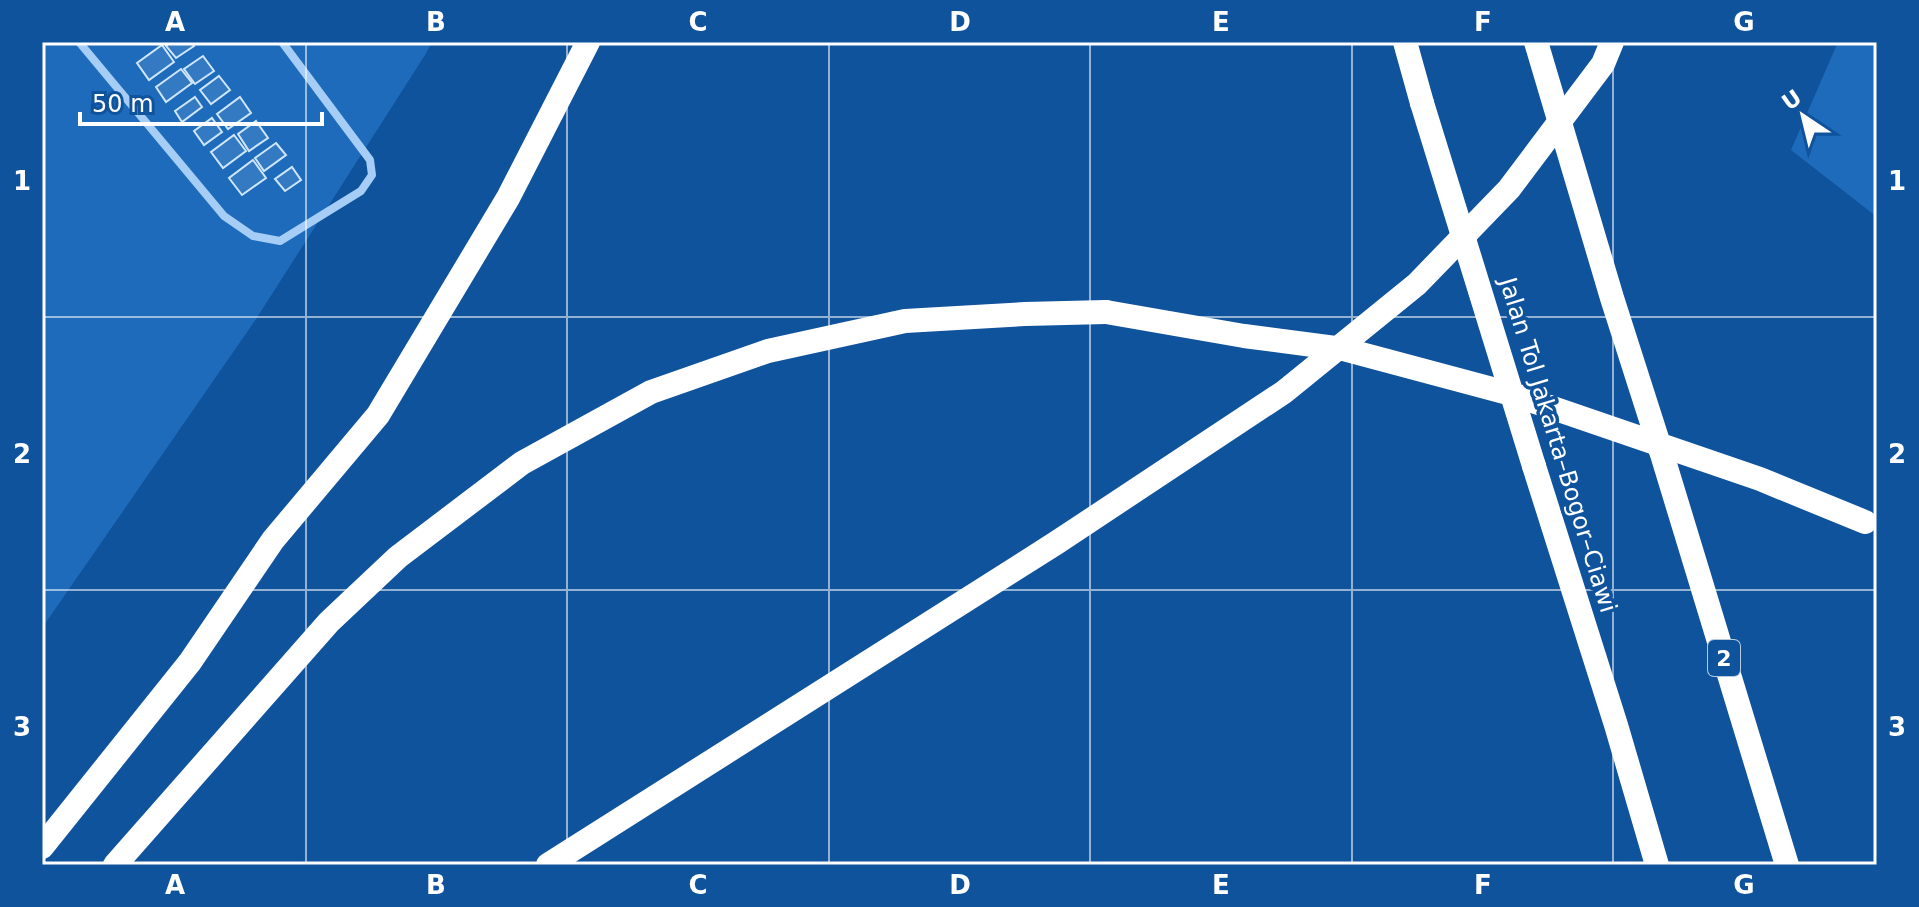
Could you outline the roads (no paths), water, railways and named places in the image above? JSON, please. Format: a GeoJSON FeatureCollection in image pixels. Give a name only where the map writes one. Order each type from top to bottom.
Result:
{"type":"FeatureCollection","features":[{"type":"Feature","properties":{"kind":"highway"},"geometry":{"type":"LineString","coordinates":[[42,847],[190,662],[273,540],[378,415],[508,198],[588,42]]}},
{"type":"Feature","properties":{"kind":"highway","name":"Jalan Tol Jakarta–Bogor–Ciawi"},"geometry":{"type":"LineString","coordinates":[[1405,42],[1657,865]]}},
{"type":"Feature","properties":{"kind":"highway","name":"2"},"geometry":{"type":"LineString","coordinates":[[1536,42],[1787,865]]}},
{"type":"Feature","properties":{"kind":"highway"},"geometry":{"type":"LineString","coordinates":[[548,865],[1056,543],[1284,392],[1417,284],[1509,189],[1603,64],[1612,42]]}},
{"type":"Feature","properties":{"kind":"highway"},"geometry":{"type":"LineString","coordinates":[[115,865],[329,622],[398,557],[522,463],[651,392],[768,351],[905,321],[1106,312],[1244,336],[1343,349],[1515,395],[1760,479],[1871,526]]}},
{"type":"Feature","properties":{"kind":"street"},"geometry":{"type":"LineString","coordinates":[[79,42],[224,216],[253,236],[280,241],[361,191],[372,175],[370,160],[282,42]]}}]}
